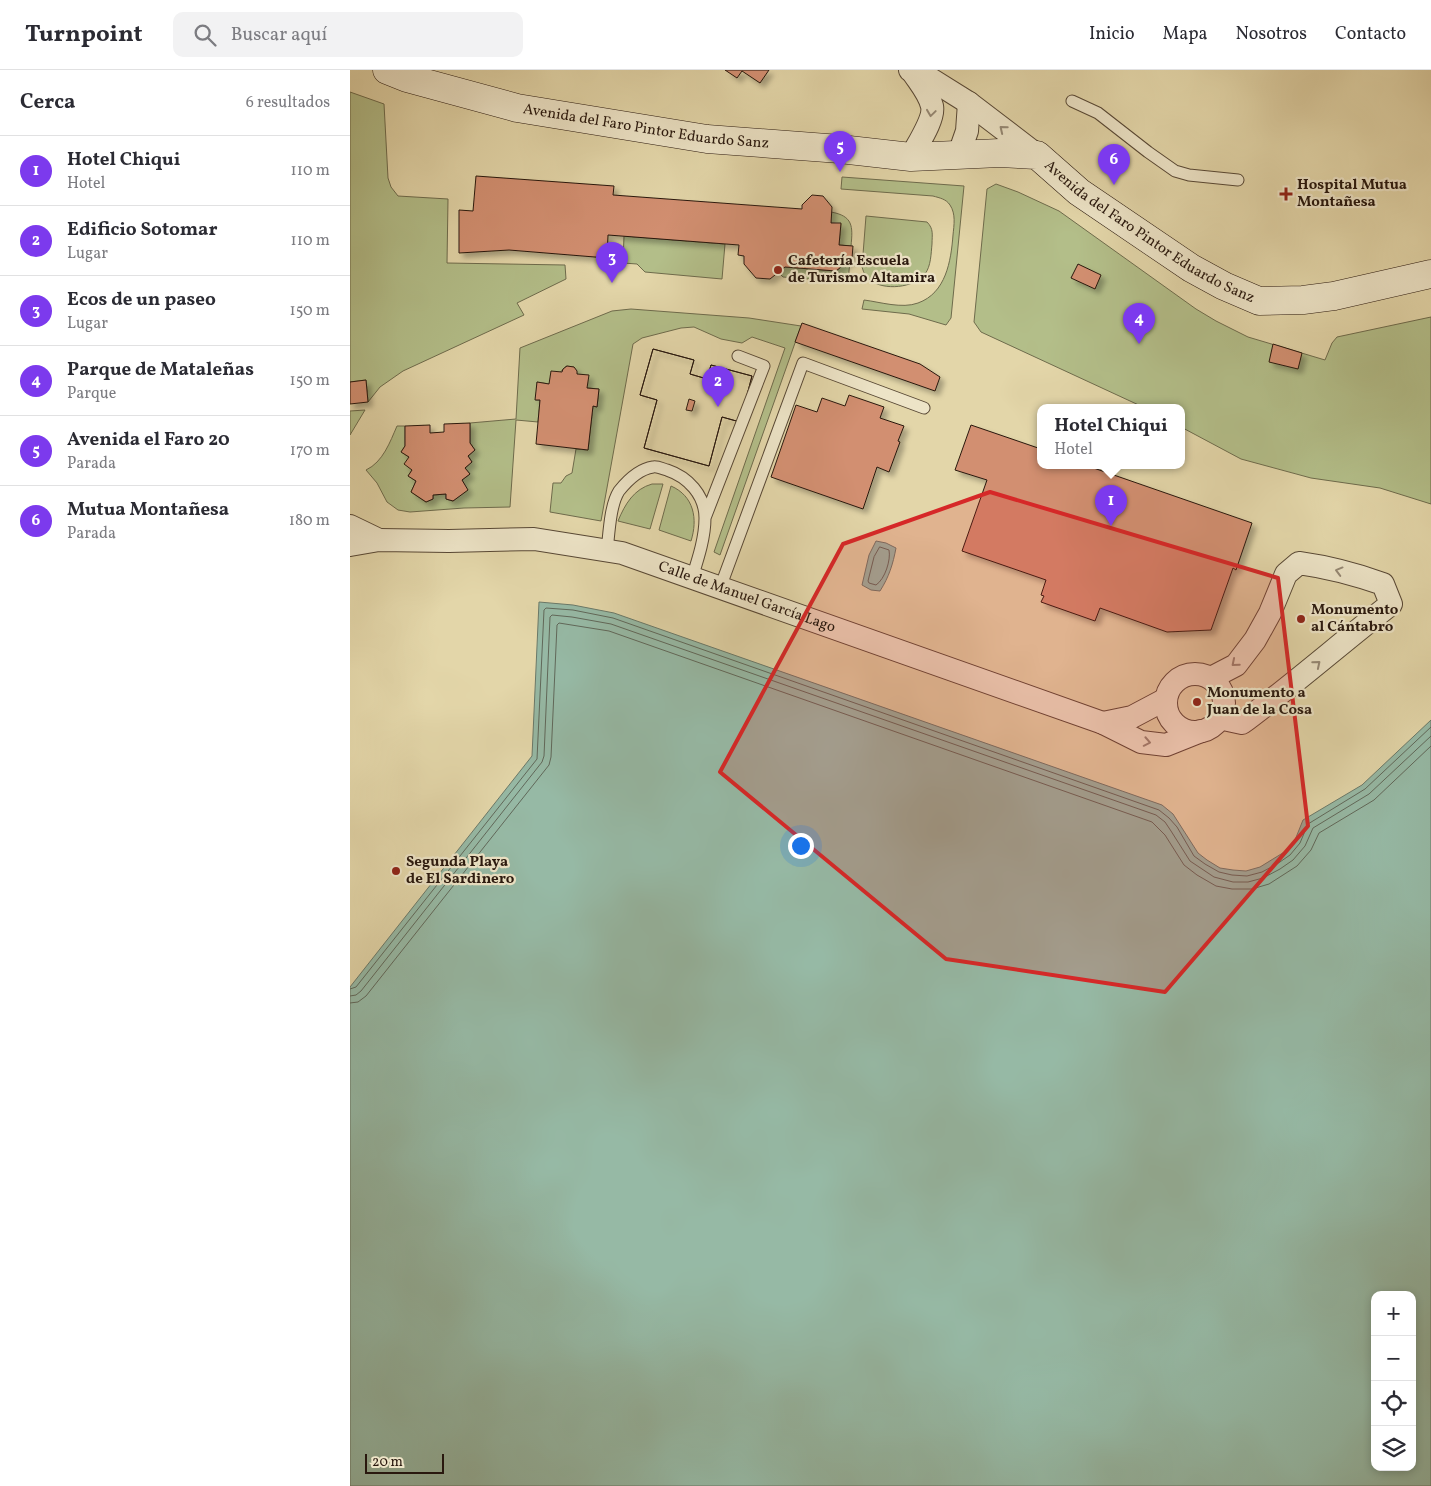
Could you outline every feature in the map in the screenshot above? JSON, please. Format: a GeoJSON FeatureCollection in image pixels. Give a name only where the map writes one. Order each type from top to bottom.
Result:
{"type":"FeatureCollection","features":[{"type":"Feature","properties":{"kind":"main road","name":"Avenida del Faro Pintor Eduardo Sanz"},"geometry":{"type":"LineString","coordinates":[[387,70],[426,84],[518,108],[707,138],[911,157],[1000,153],[1037,155],[1079,192],[1191,268],[1224,286],[1259,301],[1303,300],[1334,296],[1431,274]]}},
{"type":"Feature","properties":{"kind":"street"},"geometry":{"type":"LineString","coordinates":[[911,70],[926,92],[933,107],[932,116],[911,157]]}},
{"type":"Feature","properties":{"kind":"street"},"geometry":{"type":"LineString","coordinates":[[911,70],[929,78],[969,104],[1037,155]]}},
{"type":"Feature","properties":{"kind":"street"},"geometry":{"type":"LineString","coordinates":[[958,154],[968,131],[969,104]]}},
{"type":"Feature","properties":{"kind":"street","name":"Calle de Manuel García Lago"},"geometry":{"type":"LineString","coordinates":[[350,526],[379,540]]}},
{"type":"Feature","properties":{"kind":"street","name":"Calle de Manuel García Lago"},"geometry":{"type":"LineString","coordinates":[[350,545],[379,540],[534,539],[622,553],[1103,723],[1141,742],[1166,745],[1210,725]]}},
{"type":"Feature","properties":{"kind":"street"},"geometry":{"type":"LineString","coordinates":[[1210,678],[1236,665],[1255,640],[1270,613],[1286,574],[1299,564],[1325,567],[1383,584],[1391,604],[1242,723],[1183,729],[1175,724],[1166,708],[1166,699],[1171,686],[1177,680],[1193,674],[1210,678],[1217,684],[1222,692],[1223,710],[1210,725]]}},
{"type":"Feature","properties":{"kind":"street"},"geometry":{"type":"LineString","coordinates":[[1103,723],[1132,717],[1166,699]]}},
{"type":"Feature","properties":{"kind":"lane"},"geometry":{"type":"LineString","coordinates":[[1072,101],[1098,113],[1175,171],[1189,175],[1238,180]]}},
{"type":"Feature","properties":{"kind":"lane"},"geometry":{"type":"LineString","coordinates":[[692,578],[701,546],[705,518],[764,366],[738,356]]}},
{"type":"Feature","properties":{"kind":"lane"},"geometry":{"type":"LineString","coordinates":[[720,588],[803,363],[924,408]]}},
{"type":"Feature","properties":{"kind":"lane"},"geometry":{"type":"LineString","coordinates":[[607,551],[613,511],[618,493],[630,478],[654,466],[674,473],[692,484],[700,497],[705,518]]}},
{"type":"Feature","properties":{"kind":"highlighted area"},"geometry":{"type":"Polygon","coordinates":[[[990,492],[1278,578],[1308,826],[1165,992],[946,959],[720,772],[843,544],[990,492]]]}},
{"type":"Feature","properties":{"kind":"green space"},"geometry":{"type":"Polygon","coordinates":[[[350,92],[384,104],[388,178],[391,187],[398,196],[448,199],[447,263],[565,265],[566,279],[517,303],[524,315],[403,371],[380,387],[368,402],[366,380],[350,382],[350,92]]]}},
{"type":"Feature","properties":{"kind":"green space"},"geometry":{"type":"Polygon","coordinates":[[[842,177],[964,186],[951,318],[946,325],[909,314],[862,309],[864,300],[912,305],[935,292],[945,275],[951,255],[954,220],[950,205],[945,200],[933,196],[841,189],[842,177]]]}},
{"type":"Feature","properties":{"kind":"green space"},"geometry":{"type":"Polygon","coordinates":[[[996,184],[1059,211],[1196,309],[1216,321],[1248,337],[1325,360],[1332,343],[1337,337],[1431,317],[1431,504],[1380,488],[1311,478],[1241,459],[1185,429],[1185,404],[1137,404],[981,332],[974,322],[987,189],[996,184]]]}},
{"type":"Feature","properties":{"kind":"green space"},"geometry":{"type":"Polygon","coordinates":[[[831,212],[848,219],[852,233],[851,246],[839,245],[841,224],[831,223],[831,212]]]}},
{"type":"Feature","properties":{"kind":"green space"},"geometry":{"type":"Polygon","coordinates":[[[866,216],[927,222],[932,232],[931,256],[927,271],[920,279],[906,285],[891,287],[883,286],[867,278],[862,267],[866,216]]]}},
{"type":"Feature","properties":{"kind":"green space"},"geometry":{"type":"Polygon","coordinates":[[[624,236],[725,244],[722,279],[645,272],[637,264],[623,263],[624,236]]]}},
{"type":"Feature","properties":{"kind":"green space"},"geometry":{"type":"Polygon","coordinates":[[[850,260],[848,282],[783,277],[778,272],[785,267],[836,271],[850,260]]]}},
{"type":"Feature","properties":{"kind":"green space"},"geometry":{"type":"Polygon","coordinates":[[[631,309],[749,318],[801,326],[720,555],[714,552],[785,348],[752,337],[742,343],[721,339],[694,327],[681,328],[642,338],[633,344],[601,521],[550,512],[553,483],[561,483],[566,476],[572,473],[576,449],[588,450],[593,406],[597,407],[599,389],[587,388],[574,367],[566,366],[549,384],[537,382],[536,400],[540,400],[538,422],[516,420],[510,507],[410,512],[398,510],[387,502],[377,483],[366,470],[381,457],[389,445],[397,426],[405,426],[405,446],[401,452],[409,457],[412,470],[408,476],[416,481],[411,492],[426,502],[433,499],[433,495],[446,494],[446,499],[453,501],[467,490],[462,480],[470,474],[465,468],[472,462],[468,456],[475,450],[470,443],[470,423],[516,419],[520,348],[612,311],[631,309]]]}},
{"type":"Feature","properties":{"kind":"green space"},"geometry":{"type":"Polygon","coordinates":[[[365,410],[350,435],[350,411],[365,410]]]}},
{"type":"Feature","properties":{"kind":"green space"},"geometry":{"type":"Polygon","coordinates":[[[652,484],[663,484],[650,529],[618,521],[635,493],[652,484]]]}},
{"type":"Feature","properties":{"kind":"green space"},"geometry":{"type":"Polygon","coordinates":[[[671,486],[685,496],[692,509],[694,525],[691,541],[659,530],[671,486]]]}},
{"type":"Feature","properties":{"kind":"water"},"geometry":{"type":"Polygon","coordinates":[[[876,541],[896,548],[886,581],[880,591],[871,590],[862,585],[869,555],[876,541]]]}},
{"type":"Feature","properties":{"kind":"water"},"geometry":{"type":"Polygon","coordinates":[[[539,602],[573,605],[614,613],[1162,805],[1173,814],[1198,853],[1220,868],[1233,870],[1246,871],[1260,867],[1286,851],[1295,840],[1303,820],[1362,785],[1431,720],[1431,1486],[350,1486],[350,987],[532,756],[539,602]]]}},
{"type":"Feature","properties":{"kind":"building"},"geometry":{"type":"Polygon","coordinates":[[[725,70],[769,70],[760,83],[742,71],[737,78],[725,70]]]}},
{"type":"Feature","properties":{"kind":"building"},"geometry":{"type":"Polygon","coordinates":[[[476,176],[614,186],[613,195],[802,209],[802,205],[812,195],[823,196],[832,207],[831,223],[841,223],[839,245],[853,246],[852,258],[836,271],[785,267],[770,279],[756,278],[744,264],[744,256],[738,255],[739,245],[608,235],[607,258],[509,250],[459,253],[459,210],[473,211],[476,176]]]}},
{"type":"Feature","properties":{"kind":"building"},"geometry":{"type":"Polygon","coordinates":[[[1078,264],[1101,275],[1095,289],[1071,278],[1078,264]]]}},
{"type":"Feature","properties":{"kind":"building"},"geometry":{"type":"Polygon","coordinates":[[[802,323],[920,364],[940,377],[935,391],[795,342],[802,323]]]}},
{"type":"Feature","properties":{"kind":"building"},"geometry":{"type":"Polygon","coordinates":[[[1273,344],[1302,353],[1298,369],[1269,362],[1273,344]]]}},
{"type":"Feature","properties":{"kind":"building"},"geometry":{"type":"Polygon","coordinates":[[[653,349],[694,360],[690,374],[707,379],[711,365],[752,376],[740,422],[722,417],[709,466],[644,448],[657,400],[640,395],[653,349]],[[689,399],[686,410],[692,411],[695,401],[689,399]]]}},
{"type":"Feature","properties":{"kind":"building"},"geometry":{"type":"Polygon","coordinates":[[[653,349],[694,360],[690,374],[707,379],[711,365],[752,376],[740,422],[722,417],[709,466],[644,448],[657,400],[640,395],[653,349]]]}},
{"type":"Feature","properties":{"kind":"building"},"geometry":{"type":"Polygon","coordinates":[[[567,366],[574,367],[577,374],[589,375],[587,388],[599,389],[597,407],[593,406],[588,450],[536,444],[540,400],[535,400],[537,382],[549,384],[551,371],[562,372],[567,366]]]}},
{"type":"Feature","properties":{"kind":"building"},"geometry":{"type":"Polygon","coordinates":[[[366,380],[368,402],[350,404],[350,382],[366,380]]]}},
{"type":"Feature","properties":{"kind":"building"},"geometry":{"type":"Polygon","coordinates":[[[849,395],[884,407],[880,418],[904,426],[889,472],[877,467],[863,509],[771,477],[796,405],[817,412],[822,398],[845,406],[849,395]]]}},
{"type":"Feature","properties":{"kind":"building"},"geometry":{"type":"Polygon","coordinates":[[[470,423],[470,443],[475,450],[468,456],[472,462],[465,468],[470,474],[462,480],[468,490],[453,501],[446,499],[446,494],[433,495],[433,499],[426,502],[411,492],[416,481],[408,476],[412,470],[404,464],[409,457],[401,452],[405,446],[405,426],[430,425],[430,433],[444,432],[444,424],[470,423]]]}},
{"type":"Feature","properties":{"kind":"building"},"geometry":{"type":"Polygon","coordinates":[[[971,425],[1037,448],[1037,469],[1097,469],[1252,523],[1236,570],[1233,568],[1211,630],[1167,632],[1100,608],[1095,621],[1041,602],[1044,596],[1041,595],[1046,580],[962,551],[987,480],[955,470],[971,425]]]}},
{"type":"Feature","properties":{"kind":"place","name":"Avenida el Faro 20"},"geometry":{"type":"Point","coordinates":[840,172]}},
{"type":"Feature","properties":{"kind":"place","name":"Mutua Montañesa"},"geometry":{"type":"Point","coordinates":[1114,185]}},
{"type":"Feature","properties":{"kind":"place","name":"Hospital Mutua Montañesa"},"geometry":{"type":"Point","coordinates":[1286,194]}},
{"type":"Feature","properties":{"kind":"place","name":"Cafetería Escuela de Turismo Altamira"},"geometry":{"type":"Point","coordinates":[778,270]}},
{"type":"Feature","properties":{"kind":"place","name":"Ecos de un paseo"},"geometry":{"type":"Point","coordinates":[612,283]}},
{"type":"Feature","properties":{"kind":"place","name":"Parque de Mataleñas"},"geometry":{"type":"Point","coordinates":[1139,344]}},
{"type":"Feature","properties":{"kind":"place","name":"Edificio Sotomar"},"geometry":{"type":"Point","coordinates":[718,407]}},
{"type":"Feature","properties":{"kind":"place","name":"Hotel Chiqui"},"geometry":{"type":"Point","coordinates":[1111,526]}},
{"type":"Feature","properties":{"kind":"place","name":"Monumento al Cántabro"},"geometry":{"type":"Point","coordinates":[1301,619]}},
{"type":"Feature","properties":{"kind":"place","name":"Monumento a Juan de la Cosa"},"geometry":{"type":"Point","coordinates":[1197,702]}},
{"type":"Feature","properties":{"kind":"place","name":"Segunda Playa de El Sardinero"},"geometry":{"type":"Point","coordinates":[396,871]}}]}
